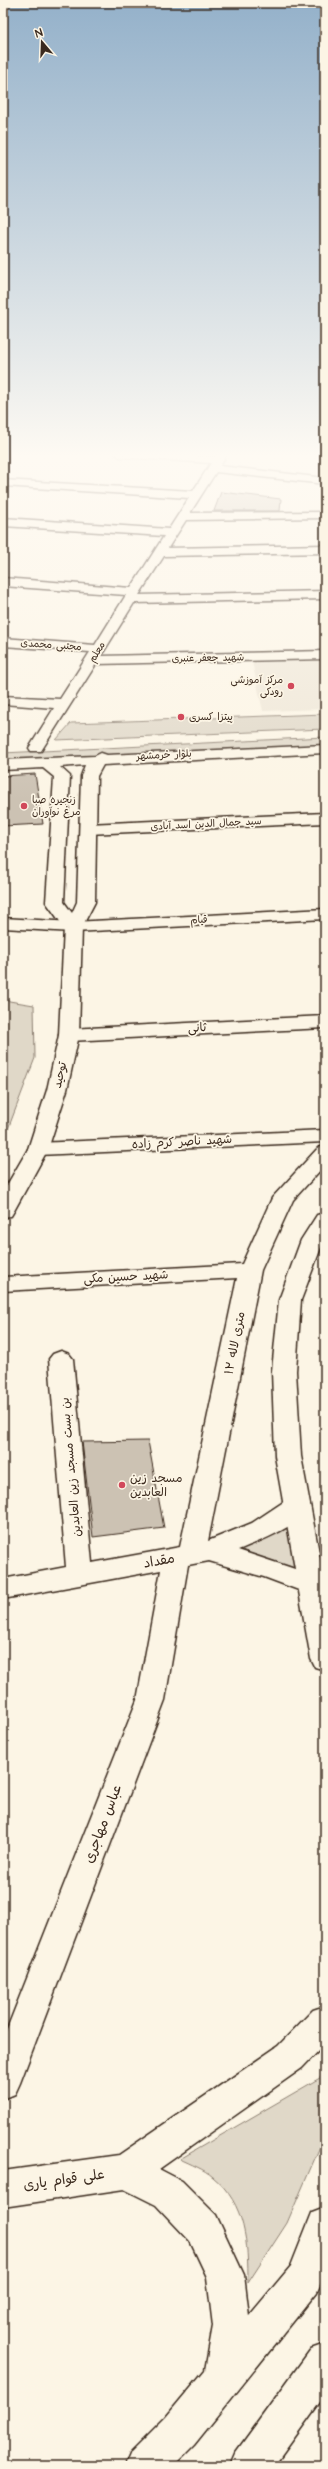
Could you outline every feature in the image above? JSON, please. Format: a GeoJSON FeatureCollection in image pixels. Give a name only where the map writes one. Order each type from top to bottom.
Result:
{"type":"FeatureCollection","features":[{"type":"Feature","properties":{"kind":"street","name":"معلم"},"geometry":{"type":"LineString","coordinates":[[29,748],[63,704],[150,569]]}},
{"type":"Feature","properties":{"kind":"street"},"geometry":{"type":"LineString","coordinates":[[3,582],[133,595],[325,595]]}},
{"type":"Feature","properties":{"kind":"street","name":"مجتبی محمدی"},"geometry":{"type":"LineString","coordinates":[[3,642],[95,654]]}},
{"type":"Feature","properties":{"kind":"street","name":"شهید جعفر عنبری"},"geometry":{"type":"LineString","coordinates":[[95,654],[325,656]]}},
{"type":"Feature","properties":{"kind":"street"},"geometry":{"type":"LineString","coordinates":[[3,700],[63,704]]}},
{"type":"Feature","properties":{"kind":"street","name":"بلوار خرمشهر"},"geometry":{"type":"LineString","coordinates":[[29,748],[49,754]]}},
{"type":"Feature","properties":{"kind":"street","name":"بلوار خرمشهر"},"geometry":{"type":"LineString","coordinates":[[3,764],[49,754],[102,749],[325,748]]}},
{"type":"Feature","properties":{"kind":"street"},"geometry":{"type":"LineString","coordinates":[[62,776],[81,774],[89,776],[92,767],[102,749]]}},
{"type":"Feature","properties":{"kind":"street"},"geometry":{"type":"LineString","coordinates":[[49,754],[62,776],[55,902],[73,927]]}},
{"type":"Feature","properties":{"kind":"street","name":"توحید"},"geometry":{"type":"LineString","coordinates":[[3,1211],[38,1149],[57,1090],[69,1035],[73,927],[86,902],[89,776]]}},
{"type":"Feature","properties":{"kind":"street","name":"سید جمال الدین اسد آبادی"},"geometry":{"type":"LineString","coordinates":[[88,829],[325,818]]}},
{"type":"Feature","properties":{"kind":"street","name":"قیام"},"geometry":{"type":"LineString","coordinates":[[7,927],[73,927],[325,914]]}},
{"type":"Feature","properties":{"kind":"street","name":"ثانی"},"geometry":{"type":"LineString","coordinates":[[69,1035],[325,1022]]}},
{"type":"Feature","properties":{"kind":"street","name":"شهید ناصر کرم زاده"},"geometry":{"type":"LineString","coordinates":[[38,1149],[325,1136]]}},
{"type":"Feature","properties":{"kind":"street","name":"۱۲ متری لاله"},"geometry":{"type":"LineString","coordinates":[[193,1555],[250,1270],[283,1198],[325,1152]]}},
{"type":"Feature","properties":{"kind":"street"},"geometry":{"type":"LineString","coordinates":[[325,1220],[312,1240],[290,1300],[284,1371],[288,1456],[325,1659]]}},
{"type":"Feature","properties":{"kind":"street","name":"شهید حسین مکی"},"geometry":{"type":"LineString","coordinates":[[3,1284],[250,1270]]}},
{"type":"Feature","properties":{"kind":"street","name":"بن بست مسجد زین العابدین"},"geometry":{"type":"LineString","coordinates":[[61,1359],[80,1575]]}},
{"type":"Feature","properties":{"kind":"street"},"geometry":{"type":"LineString","coordinates":[[193,1555],[261,1530],[298,1506]]}},
{"type":"Feature","properties":{"kind":"street","name":"مقداد"},"geometry":{"type":"LineString","coordinates":[[3,1589],[193,1555],[273,1570],[312,1585]]}},
{"type":"Feature","properties":{"kind":"street","name":"عباس مهاجری"},"geometry":{"type":"LineString","coordinates":[[3,2082],[151,1700],[193,1555]]}},
{"type":"Feature","properties":{"kind":"street"},"geometry":{"type":"LineString","coordinates":[[222,2380],[232,2326],[225,2275],[203,2228],[169,2193],[126,2171],[290,2057],[325,2021]]}},
{"type":"Feature","properties":{"kind":"street","name":"علی قوام یاری"},"geometry":{"type":"LineString","coordinates":[[3,2189],[126,2171]]}},
{"type":"Feature","properties":{"kind":"street"},"geometry":{"type":"LineString","coordinates":[[145,2466],[180,2431],[304,2279],[325,2226]]}},
{"type":"Feature","properties":{"kind":"street"},"geometry":{"type":"LineString","coordinates":[[250,2466],[325,2363]]}},
{"type":"Feature","properties":{"kind":"shaded area","name":"مرکز آموزشی رودکی"},"geometry":{"type":"Polygon","coordinates":[[[325,660],[325,709],[263,711],[252,662],[325,660]]]}},
{"type":"Feature","properties":{"kind":"shaded area"},"geometry":{"type":"Polygon","coordinates":[[[325,714],[325,729],[56,740],[71,723],[325,714]]]}},
{"type":"Feature","properties":{"kind":"shaded area"},"geometry":{"type":"Polygon","coordinates":[[[325,737],[325,745],[3,761],[3,753],[325,737]]]}},
{"type":"Feature","properties":{"kind":"shaded area"},"geometry":{"type":"Polygon","coordinates":[[[3,1000],[34,1005],[35,1058],[3,1142],[3,1000]]]}},
{"type":"Feature","properties":{"kind":"shaded area"},"geometry":{"type":"Polygon","coordinates":[[[289,1519],[300,1572],[228,1552],[289,1519]]]}},
{"type":"Feature","properties":{"kind":"shaded area"},"geometry":{"type":"Polygon","coordinates":[[[325,2075],[325,2135],[287,2223],[248,2283],[246,2239],[239,2212],[232,2199],[213,2177],[201,2169],[180,2159],[325,2075]]]}},
{"type":"Feature","properties":{"kind":"building","name":"زنجیره صبا مرغ نوآوران"},"geometry":{"type":"Polygon","coordinates":[[[35,774],[43,824],[3,826],[3,776],[35,774]]]}},
{"type":"Feature","properties":{"kind":"building","name":"مسجد زین العابدین"},"geometry":{"type":"Polygon","coordinates":[[[148,1441],[164,1528],[93,1537],[82,1442],[148,1441]]]}},
{"type":"Feature","properties":{"kind":"place","name":"مرکز آموزشی رودکی"},"geometry":{"type":"Point","coordinates":[291,686]}},
{"type":"Feature","properties":{"kind":"place","name":"پیتزا کسری"},"geometry":{"type":"Point","coordinates":[181,717]}},
{"type":"Feature","properties":{"kind":"place","name":"زنجیره صبا مرغ نوآوران"},"geometry":{"type":"Point","coordinates":[24,806]}},
{"type":"Feature","properties":{"kind":"place","name":"مسجد زین العابدین"},"geometry":{"type":"Point","coordinates":[122,1485]}}]}
